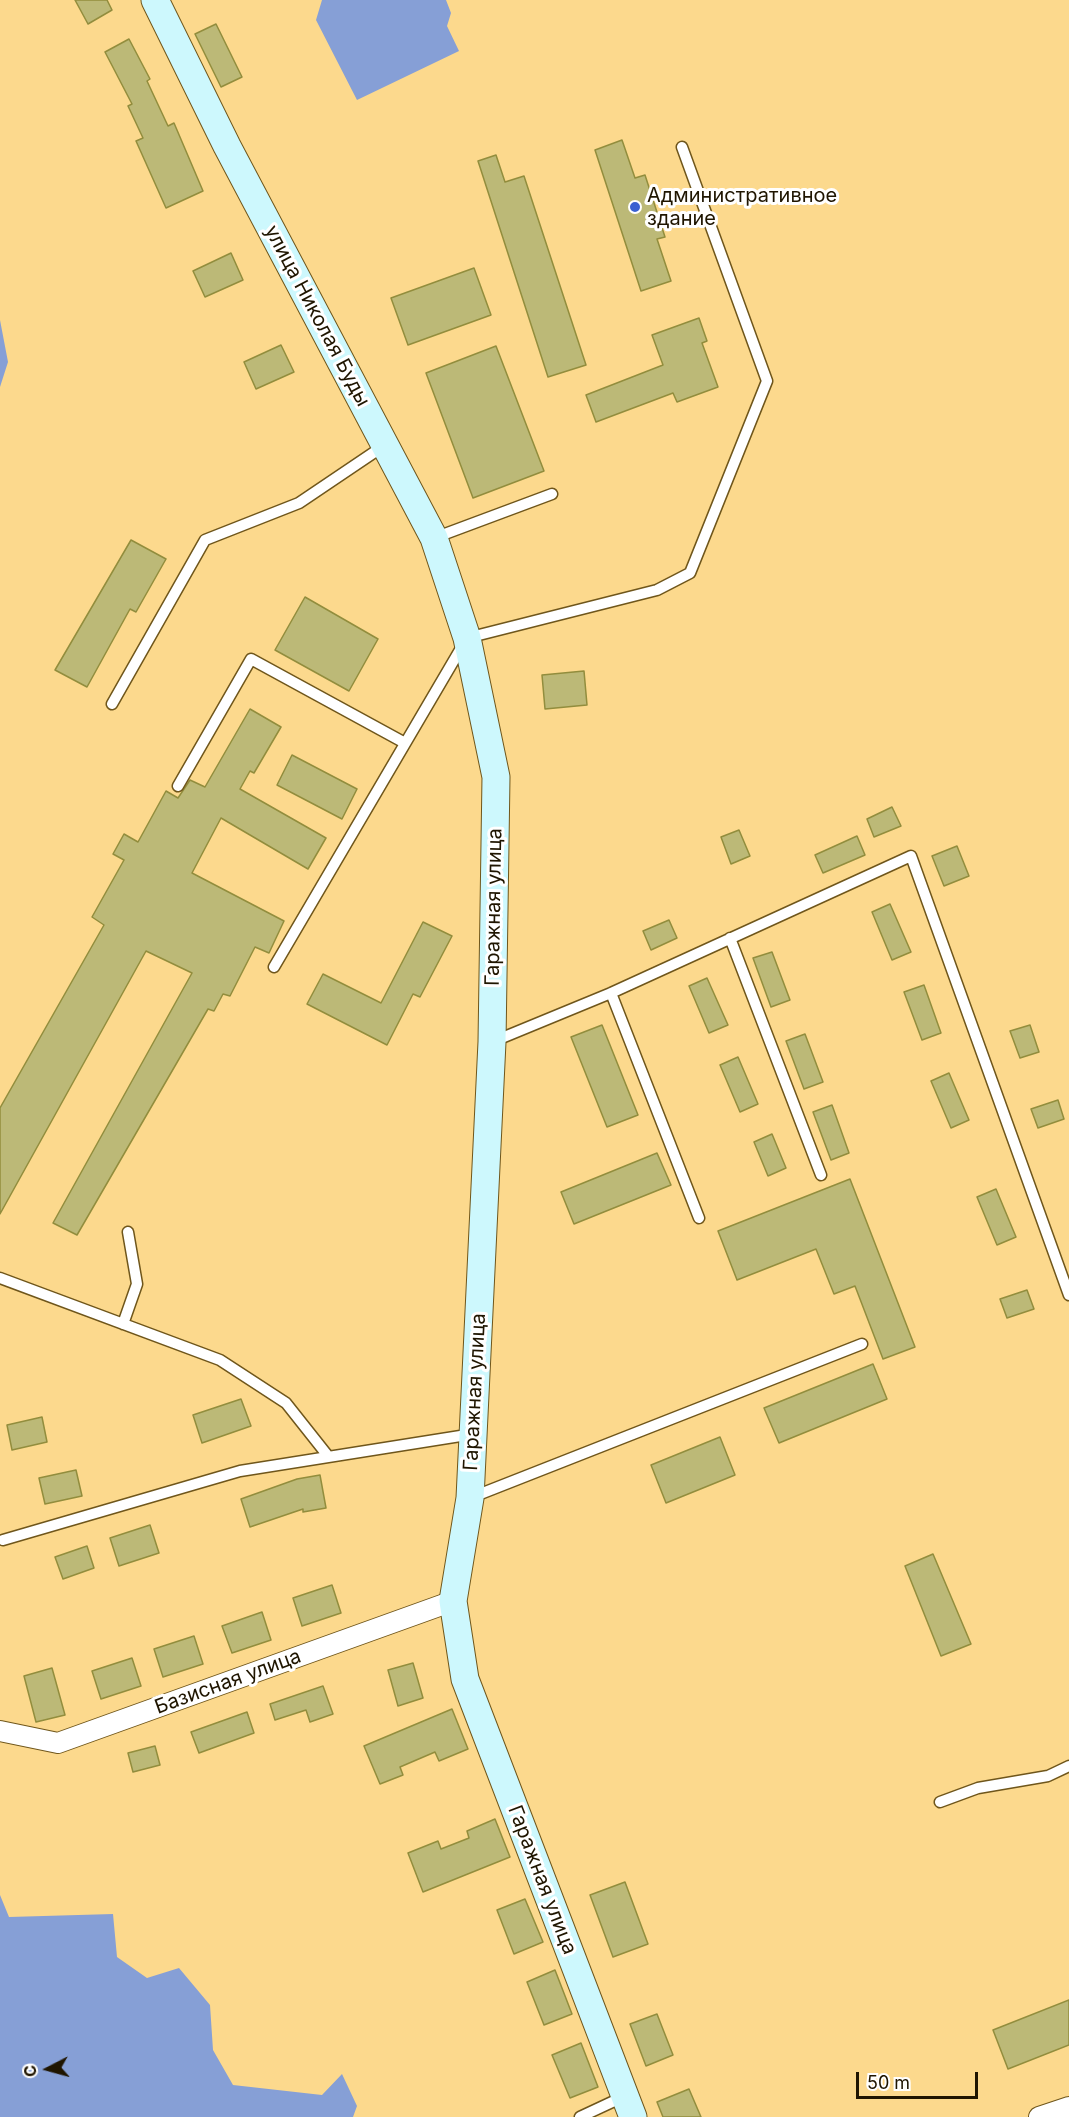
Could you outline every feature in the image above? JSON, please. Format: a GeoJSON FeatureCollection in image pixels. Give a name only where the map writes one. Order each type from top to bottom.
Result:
{"type":"FeatureCollection","features":[{"type":"Feature","properties":{"kind":"street","name":"улица Николая Буды"},"geometry":{"type":"LineString","coordinates":[[155,0],[227,146],[434,538],[466,638]]}},
{"type":"Feature","properties":{"kind":"street","name":"Гаражная улица"},"geometry":{"type":"LineString","coordinates":[[466,638],[496,777],[492,1042],[470,1498],[453,1601],[465,1679],[629,2106]]}},
{"type":"Feature","properties":{"kind":"street","name":"Базисная улица"},"geometry":{"type":"LineString","coordinates":[[0,1731],[58,1743],[453,1601]]}},
{"type":"Feature","properties":{"kind":"street"},"geometry":{"type":"LineString","coordinates":[[1039,2117],[1069,2107]]}},
{"type":"Feature","properties":{"kind":"lane"},"geometry":{"type":"LineString","coordinates":[[274,967],[466,638],[657,590],[690,573],[767,381],[682,147]]}},
{"type":"Feature","properties":{"kind":"lane"},"geometry":{"type":"LineString","coordinates":[[112,704],[205,540],[299,503],[385,445]]}},
{"type":"Feature","properties":{"kind":"lane"},"geometry":{"type":"LineString","coordinates":[[434,538],[552,494]]}},
{"type":"Feature","properties":{"kind":"lane"},"geometry":{"type":"LineString","coordinates":[[178,786],[251,659],[405,743]]}},
{"type":"Feature","properties":{"kind":"lane"},"geometry":{"type":"LineString","coordinates":[[492,1042],[611,993],[910,856],[1069,1295]]}},
{"type":"Feature","properties":{"kind":"lane"},"geometry":{"type":"LineString","coordinates":[[730,938],[821,1175]]}},
{"type":"Feature","properties":{"kind":"lane"},"geometry":{"type":"LineString","coordinates":[[611,993],[699,1218]]}},
{"type":"Feature","properties":{"kind":"lane"},"geometry":{"type":"LineString","coordinates":[[123,1324],[137,1284],[128,1232]]}},
{"type":"Feature","properties":{"kind":"lane"},"geometry":{"type":"LineString","coordinates":[[0,1278],[220,1360],[286,1403],[328,1456]]}},
{"type":"Feature","properties":{"kind":"lane"},"geometry":{"type":"LineString","coordinates":[[470,1498],[862,1344]]}},
{"type":"Feature","properties":{"kind":"lane"},"geometry":{"type":"LineString","coordinates":[[3,1540],[240,1471],[473,1434]]}},
{"type":"Feature","properties":{"kind":"lane"},"geometry":{"type":"LineString","coordinates":[[940,1802],[978,1788],[1048,1776],[1069,1766]]}},
{"type":"Feature","properties":{"kind":"lane"},"geometry":{"type":"LineString","coordinates":[[580,2117],[629,2106]]}},
{"type":"Feature","properties":{"kind":"water"},"geometry":{"type":"Polygon","coordinates":[[[322,0],[446,0],[451,13],[447,26],[459,51],[357,100],[316,20],[322,0]]]}},
{"type":"Feature","properties":{"kind":"water"},"geometry":{"type":"Polygon","coordinates":[[[0,320],[8,362],[0,387],[0,320]]]}},
{"type":"Feature","properties":{"kind":"water"},"geometry":{"type":"Polygon","coordinates":[[[0,1895],[9,1917],[113,1914],[117,1957],[147,1978],[179,1968],[210,2005],[213,2050],[233,2085],[322,2095],[342,2074],[357,2106],[353,2117],[0,2117],[0,1895]]]}},
{"type":"Feature","properties":{"kind":"building"},"geometry":{"type":"Polygon","coordinates":[[[75,0],[107,0],[112,10],[88,24],[75,0]]]}},
{"type":"Feature","properties":{"kind":"building"},"geometry":{"type":"Polygon","coordinates":[[[216,24],[242,77],[221,87],[195,34],[216,24]]]}},
{"type":"Feature","properties":{"kind":"building"},"geometry":{"type":"Polygon","coordinates":[[[129,39],[150,79],[147,81],[168,126],[174,123],[203,191],[166,208],[136,141],[143,138],[128,106],[132,104],[105,52],[129,39]]]}},
{"type":"Feature","properties":{"kind":"building","name":"Административное здание"},"geometry":{"type":"Polygon","coordinates":[[[622,140],[635,178],[645,175],[665,237],[657,239],[671,281],[641,291],[595,150],[622,140]]]}},
{"type":"Feature","properties":{"kind":"building"},"geometry":{"type":"Polygon","coordinates":[[[496,155],[505,182],[524,176],[586,365],[548,377],[478,161],[496,155]]]}},
{"type":"Feature","properties":{"kind":"building"},"geometry":{"type":"Polygon","coordinates":[[[231,253],[243,280],[205,297],[193,271],[231,253]]]}},
{"type":"Feature","properties":{"kind":"building"},"geometry":{"type":"Polygon","coordinates":[[[474,268],[491,315],[408,345],[391,298],[474,268]]]}},
{"type":"Feature","properties":{"kind":"building"},"geometry":{"type":"Polygon","coordinates":[[[699,318],[707,341],[702,343],[718,387],[677,402],[673,393],[596,422],[586,395],[663,365],[652,335],[699,318]]]}},
{"type":"Feature","properties":{"kind":"building"},"geometry":{"type":"Polygon","coordinates":[[[281,345],[294,372],[256,389],[244,362],[281,345]]]}},
{"type":"Feature","properties":{"kind":"building"},"geometry":{"type":"Polygon","coordinates":[[[496,346],[544,471],[473,498],[426,373],[496,346]]]}},
{"type":"Feature","properties":{"kind":"building"},"geometry":{"type":"Polygon","coordinates":[[[131,540],[166,559],[136,612],[130,609],[87,687],[55,670],[131,540]]]}},
{"type":"Feature","properties":{"kind":"building"},"geometry":{"type":"Polygon","coordinates":[[[305,597],[378,639],[349,691],[275,650],[305,597]]]}},
{"type":"Feature","properties":{"kind":"building"},"geometry":{"type":"Polygon","coordinates":[[[584,671],[587,705],[545,709],[542,675],[584,671]]]}},
{"type":"Feature","properties":{"kind":"building"},"geometry":{"type":"Polygon","coordinates":[[[250,709],[281,727],[254,773],[250,771],[240,789],[326,838],[308,869],[221,818],[192,873],[284,921],[269,953],[255,947],[230,996],[223,994],[214,1011],[208,1009],[77,1235],[53,1223],[192,973],[146,951],[0,1214],[0,1108],[104,925],[92,917],[124,860],[113,854],[124,834],[138,842],[166,791],[178,798],[190,780],[205,787],[250,709]]]}},
{"type":"Feature","properties":{"kind":"building"},"geometry":{"type":"Polygon","coordinates":[[[292,755],[357,789],[342,819],[277,785],[292,755]]]}},
{"type":"Feature","properties":{"kind":"building"},"geometry":{"type":"Polygon","coordinates":[[[892,807],[901,826],[874,837],[867,819],[892,807]]]}},
{"type":"Feature","properties":{"kind":"building"},"geometry":{"type":"Polygon","coordinates":[[[739,830],[750,856],[731,864],[721,837],[739,830]]]}},
{"type":"Feature","properties":{"kind":"building"},"geometry":{"type":"Polygon","coordinates":[[[857,836],[865,855],[823,873],[815,855],[857,836]]]}},
{"type":"Feature","properties":{"kind":"building"},"geometry":{"type":"Polygon","coordinates":[[[957,846],[969,876],[944,886],[932,856],[957,846]]]}},
{"type":"Feature","properties":{"kind":"building"},"geometry":{"type":"Polygon","coordinates":[[[890,904],[911,952],[892,960],[872,912],[890,904]]]}},
{"type":"Feature","properties":{"kind":"building"},"geometry":{"type":"Polygon","coordinates":[[[669,920],[677,938],[651,950],[643,931],[669,920]]]}},
{"type":"Feature","properties":{"kind":"building"},"geometry":{"type":"Polygon","coordinates":[[[423,922],[452,936],[420,997],[413,994],[387,1045],[307,1004],[323,974],[381,1003],[423,922]]]}},
{"type":"Feature","properties":{"kind":"building"},"geometry":{"type":"Polygon","coordinates":[[[772,952],[790,1000],[771,1007],[753,958],[772,952]]]}},
{"type":"Feature","properties":{"kind":"building"},"geometry":{"type":"Polygon","coordinates":[[[707,978],[728,1025],[709,1033],[689,986],[707,978]]]}},
{"type":"Feature","properties":{"kind":"building"},"geometry":{"type":"Polygon","coordinates":[[[924,985],[941,1033],[922,1040],[904,992],[924,985]]]}},
{"type":"Feature","properties":{"kind":"building"},"geometry":{"type":"Polygon","coordinates":[[[602,1025],[638,1115],[607,1127],[571,1037],[602,1025]]]}},
{"type":"Feature","properties":{"kind":"building"},"geometry":{"type":"Polygon","coordinates":[[[1030,1025],[1039,1052],[1020,1058],[1010,1031],[1030,1025]]]}},
{"type":"Feature","properties":{"kind":"building"},"geometry":{"type":"Polygon","coordinates":[[[805,1034],[823,1082],[804,1089],[786,1041],[805,1034]]]}},
{"type":"Feature","properties":{"kind":"building"},"geometry":{"type":"Polygon","coordinates":[[[738,1057],[758,1104],[740,1112],[720,1065],[738,1057]]]}},
{"type":"Feature","properties":{"kind":"building"},"geometry":{"type":"Polygon","coordinates":[[[949,1073],[969,1120],[951,1128],[931,1081],[949,1073]]]}},
{"type":"Feature","properties":{"kind":"building"},"geometry":{"type":"Polygon","coordinates":[[[1058,1100],[1064,1119],[1038,1128],[1031,1109],[1058,1100]]]}},
{"type":"Feature","properties":{"kind":"building"},"geometry":{"type":"Polygon","coordinates":[[[832,1105],[849,1153],[831,1160],[813,1112],[832,1105]]]}},
{"type":"Feature","properties":{"kind":"building"},"geometry":{"type":"Polygon","coordinates":[[[772,1134],[786,1168],[768,1176],[754,1142],[772,1134]]]}},
{"type":"Feature","properties":{"kind":"building"},"geometry":{"type":"Polygon","coordinates":[[[657,1153],[671,1185],[574,1224],[561,1192],[657,1153]]]}},
{"type":"Feature","properties":{"kind":"building"},"geometry":{"type":"Polygon","coordinates":[[[850,1179],[915,1347],[883,1359],[855,1286],[834,1294],[816,1249],[737,1280],[718,1231],[850,1179]]]}},
{"type":"Feature","properties":{"kind":"building"},"geometry":{"type":"Polygon","coordinates":[[[996,1189],[1016,1237],[997,1245],[977,1197],[996,1189]]]}},
{"type":"Feature","properties":{"kind":"building"},"geometry":{"type":"Polygon","coordinates":[[[1027,1290],[1034,1309],[1007,1318],[1000,1299],[1027,1290]]]}},
{"type":"Feature","properties":{"kind":"building"},"geometry":{"type":"Polygon","coordinates":[[[873,1364],[887,1399],[779,1443],[764,1408],[873,1364]]]}},
{"type":"Feature","properties":{"kind":"building"},"geometry":{"type":"Polygon","coordinates":[[[241,1399],[251,1426],[202,1443],[193,1415],[241,1399]]]}},
{"type":"Feature","properties":{"kind":"building"},"geometry":{"type":"Polygon","coordinates":[[[42,1417],[47,1442],[12,1450],[7,1425],[42,1417]]]}},
{"type":"Feature","properties":{"kind":"building"},"geometry":{"type":"Polygon","coordinates":[[[720,1437],[735,1475],[666,1503],[651,1465],[720,1437]]]}},
{"type":"Feature","properties":{"kind":"building"},"geometry":{"type":"Polygon","coordinates":[[[76,1470],[82,1496],[45,1504],[39,1478],[76,1470]]]}},
{"type":"Feature","properties":{"kind":"building"},"geometry":{"type":"Polygon","coordinates":[[[320,1475],[326,1508],[303,1512],[303,1509],[250,1527],[241,1499],[297,1479],[320,1475]]]}},
{"type":"Feature","properties":{"kind":"building"},"geometry":{"type":"Polygon","coordinates":[[[150,1525],[159,1553],[119,1566],[110,1538],[150,1525]]]}},
{"type":"Feature","properties":{"kind":"building"},"geometry":{"type":"Polygon","coordinates":[[[87,1546],[94,1568],[63,1579],[55,1557],[87,1546]]]}},
{"type":"Feature","properties":{"kind":"building"},"geometry":{"type":"Polygon","coordinates":[[[933,1554],[971,1644],[941,1656],[905,1566],[933,1554]]]}},
{"type":"Feature","properties":{"kind":"building"},"geometry":{"type":"Polygon","coordinates":[[[332,1585],[341,1613],[302,1626],[293,1598],[332,1585]]]}},
{"type":"Feature","properties":{"kind":"building"},"geometry":{"type":"Polygon","coordinates":[[[262,1612],[271,1640],[232,1653],[222,1626],[262,1612]]]}},
{"type":"Feature","properties":{"kind":"building"},"geometry":{"type":"Polygon","coordinates":[[[194,1636],[203,1664],[163,1677],[154,1649],[194,1636]]]}},
{"type":"Feature","properties":{"kind":"building"},"geometry":{"type":"Polygon","coordinates":[[[132,1658],[141,1686],[101,1699],[92,1671],[132,1658]]]}},
{"type":"Feature","properties":{"kind":"building"},"geometry":{"type":"Polygon","coordinates":[[[413,1663],[423,1698],[398,1706],[388,1670],[413,1663]]]}},
{"type":"Feature","properties":{"kind":"building"},"geometry":{"type":"Polygon","coordinates":[[[52,1668],[65,1715],[36,1722],[24,1676],[52,1668]]]}},
{"type":"Feature","properties":{"kind":"building"},"geometry":{"type":"Polygon","coordinates":[[[323,1686],[333,1714],[310,1722],[306,1710],[275,1720],[270,1704],[323,1686]]]}},
{"type":"Feature","properties":{"kind":"building"},"geometry":{"type":"Polygon","coordinates":[[[452,1709],[468,1749],[439,1761],[435,1752],[400,1767],[403,1775],[380,1784],[364,1746],[452,1709]]]}},
{"type":"Feature","properties":{"kind":"building"},"geometry":{"type":"Polygon","coordinates":[[[247,1712],[254,1733],[199,1753],[191,1732],[247,1712]]]}},
{"type":"Feature","properties":{"kind":"building"},"geometry":{"type":"Polygon","coordinates":[[[155,1746],[160,1765],[133,1772],[128,1753],[155,1746]]]}},
{"type":"Feature","properties":{"kind":"building"},"geometry":{"type":"Polygon","coordinates":[[[495,1819],[510,1857],[423,1892],[408,1853],[438,1841],[441,1849],[469,1838],[467,1831],[495,1819]]]}},
{"type":"Feature","properties":{"kind":"building"},"geometry":{"type":"Polygon","coordinates":[[[625,1882],[648,1944],[613,1957],[590,1895],[625,1882]]]}},
{"type":"Feature","properties":{"kind":"building"},"geometry":{"type":"Polygon","coordinates":[[[525,1899],[543,1942],[514,1954],[497,1910],[525,1899]]]}},
{"type":"Feature","properties":{"kind":"building"},"geometry":{"type":"Polygon","coordinates":[[[555,1970],[572,2014],[544,2025],[527,1982],[555,1970]]]}},
{"type":"Feature","properties":{"kind":"building"},"geometry":{"type":"Polygon","coordinates":[[[1069,2000],[1069,2045],[1008,2069],[993,2030],[1069,2000]]]}},
{"type":"Feature","properties":{"kind":"building"},"geometry":{"type":"Polygon","coordinates":[[[657,2014],[673,2055],[646,2066],[630,2024],[657,2014]]]}},
{"type":"Feature","properties":{"kind":"building"},"geometry":{"type":"Polygon","coordinates":[[[581,2043],[598,2087],[570,2098],[552,2055],[581,2043]]]}},
{"type":"Feature","properties":{"kind":"building"},"geometry":{"type":"Polygon","coordinates":[[[689,2089],[701,2117],[663,2117],[657,2102],[689,2089]]]}},
{"type":"Feature","properties":{"kind":"place","name":"Административное здание"},"geometry":{"type":"Point","coordinates":[635,207]}}]}
